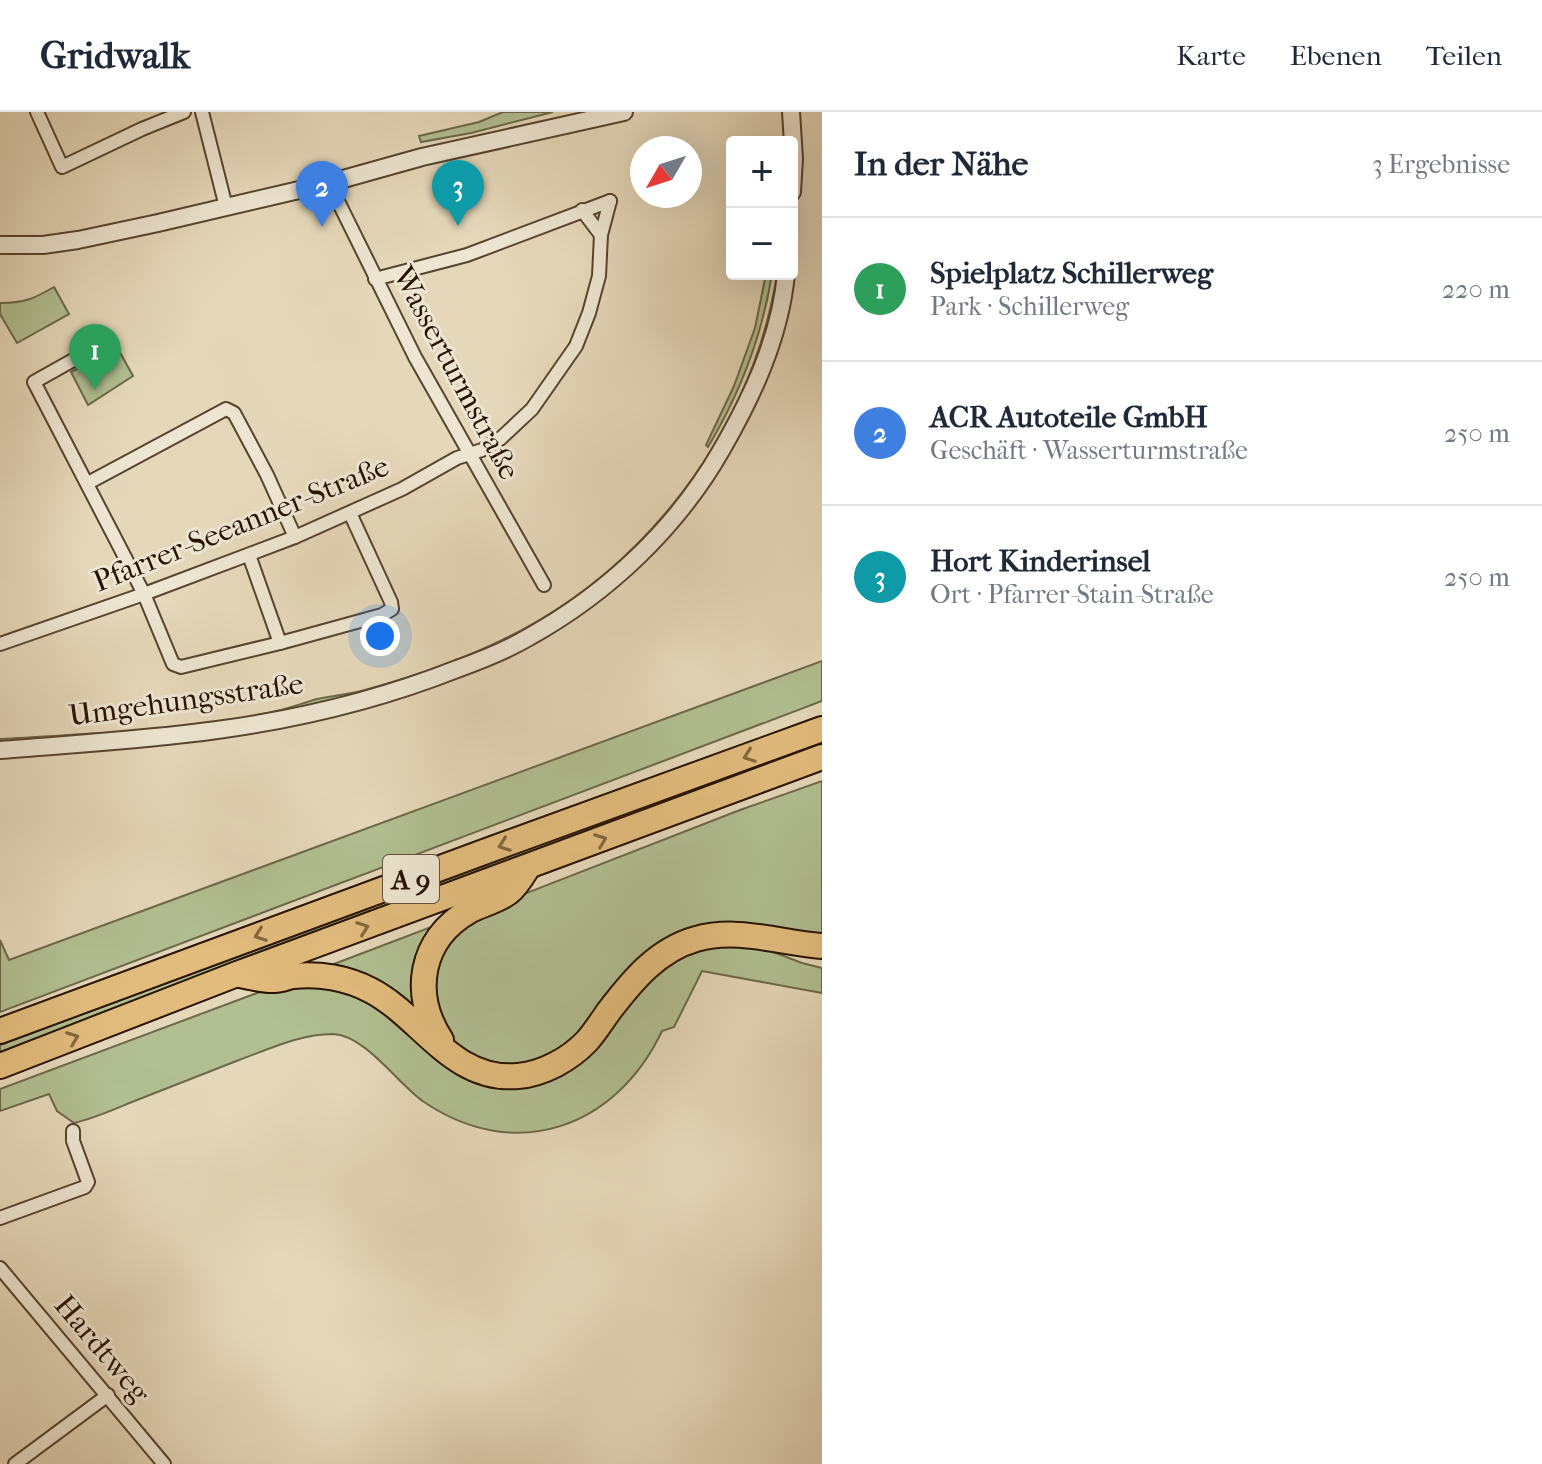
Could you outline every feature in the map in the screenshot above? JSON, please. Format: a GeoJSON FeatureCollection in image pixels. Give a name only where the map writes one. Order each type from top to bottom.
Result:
{"type":"FeatureCollection","features":[{"type":"Feature","properties":{"kind":"highway","name":"A 9"},"geometry":{"type":"LineString","coordinates":[[0,1031],[822,729]]}},
{"type":"Feature","properties":{"kind":"highway","name":"A 9"},"geometry":{"type":"LineString","coordinates":[[0,1066],[237,974],[822,757]]}},
{"type":"Feature","properties":{"kind":"highway"},"geometry":{"type":"LineString","coordinates":[[451,1055],[425,1009],[424,971],[430,952],[443,932],[467,912],[510,892],[528,867]]}},
{"type":"Feature","properties":{"kind":"highway"},"geometry":{"type":"LineString","coordinates":[[237,974],[274,981],[294,976],[327,976],[349,981],[384,998],[436,1045],[470,1067],[494,1075],[515,1076],[537,1073],[561,1061],[587,1041],[634,979],[676,946],[717,935],[764,936],[815,948]]}},
{"type":"Feature","properties":{"kind":"street"},"geometry":{"type":"LineString","coordinates":[[37,112],[62,167],[184,112]]}},
{"type":"Feature","properties":{"kind":"street"},"geometry":{"type":"LineString","coordinates":[[202,112],[226,207]]}},
{"type":"Feature","properties":{"kind":"street"},"geometry":{"type":"LineString","coordinates":[[0,245],[43,245],[78,240],[624,112]]}},
{"type":"Feature","properties":{"kind":"street"},"geometry":{"type":"LineString","coordinates":[[791,112],[793,136]]}},
{"type":"Feature","properties":{"kind":"street","name":"Wasserturmstraße"},"geometry":{"type":"LineString","coordinates":[[329,183],[415,357],[544,585]]}},
{"type":"Feature","properties":{"kind":"street","name":"Pfarrer-Seeanner-Straße"},"geometry":{"type":"LineString","coordinates":[[0,644],[295,537],[402,489],[500,439],[532,409],[576,346],[589,313],[599,276],[601,235],[610,201],[582,210]]}},
{"type":"Feature","properties":{"kind":"street"},"geometry":{"type":"LineString","coordinates":[[375,279],[467,255],[582,210],[601,235]]}},
{"type":"Feature","properties":{"kind":"street","name":"Umgehungsstraße"},"geometry":{"type":"LineString","coordinates":[[0,750],[217,730],[297,717],[418,684],[480,661],[528,638],[573,610],[616,577],[686,504],[711,469],[751,395],[777,323],[785,280]]}},
{"type":"Feature","properties":{"kind":"street"},"geometry":{"type":"LineString","coordinates":[[100,345],[34,382],[144,594],[173,664],[181,667],[280,643],[382,615],[392,609],[350,513]]}},
{"type":"Feature","properties":{"kind":"street"},"geometry":{"type":"LineString","coordinates":[[88,483],[226,409],[234,413],[295,537]]}},
{"type":"Feature","properties":{"kind":"street"},"geometry":{"type":"LineString","coordinates":[[249,555],[280,643]]}},
{"type":"Feature","properties":{"kind":"street"},"geometry":{"type":"LineString","coordinates":[[0,1218],[85,1187],[88,1182],[73,1141],[73,1131]]}},
{"type":"Feature","properties":{"kind":"street","name":"Hardtweg"},"geometry":{"type":"LineString","coordinates":[[0,1268],[164,1464]]}},
{"type":"Feature","properties":{"kind":"street"},"geometry":{"type":"LineString","coordinates":[[15,1464],[108,1395]]}},
{"type":"Feature","properties":{"kind":"green space"},"geometry":{"type":"Polygon","coordinates":[[[503,112],[553,112],[421,142],[419,136],[479,122],[503,112]]]}},
{"type":"Feature","properties":{"kind":"green space"},"geometry":{"type":"Polygon","coordinates":[[[765,280],[771,280],[756,341],[740,384],[708,447],[706,445],[734,386],[755,328],[765,280]]]}},
{"type":"Feature","properties":{"kind":"green space"},"geometry":{"type":"Polygon","coordinates":[[[776,280],[781,280],[768,338],[719,445],[671,514],[589,593],[491,651],[362,695],[205,728],[0,743],[0,739],[174,728],[276,711],[365,690],[455,661],[536,622],[573,599],[608,571],[642,539],[693,478],[740,395],[753,366],[776,280]]]}},
{"type":"Feature","properties":{"kind":"green space"},"geometry":{"type":"Polygon","coordinates":[[[54,287],[69,314],[17,343],[0,314],[0,303],[28,300],[54,287]]]}},
{"type":"Feature","properties":{"kind":"green space"},"geometry":{"type":"Polygon","coordinates":[[[117,347],[133,376],[88,405],[71,372],[117,347]]]}},
{"type":"Feature","properties":{"kind":"green space"},"geometry":{"type":"Polygon","coordinates":[[[822,661],[822,701],[0,1012],[0,940],[9,960],[822,661]]]}},
{"type":"Feature","properties":{"kind":"green space"},"geometry":{"type":"Polygon","coordinates":[[[822,738],[822,747],[0,1053],[0,1045],[822,738]]]}},
{"type":"Feature","properties":{"kind":"green space"},"geometry":{"type":"Polygon","coordinates":[[[822,781],[822,936],[709,926],[579,1038],[536,1064],[490,1064],[456,1047],[435,1019],[435,953],[483,910],[822,781]]]}},
{"type":"Feature","properties":{"kind":"green space"},"geometry":{"type":"Polygon","coordinates":[[[439,924],[425,1024],[326,967],[439,924]]]}},
{"type":"Feature","properties":{"kind":"green space"},"geometry":{"type":"Polygon","coordinates":[[[720,943],[768,950],[822,968],[822,993],[702,971],[674,1027],[662,1031],[642,1064],[618,1092],[591,1112],[560,1126],[528,1132],[494,1131],[459,1121],[424,1102],[369,1051],[345,1036],[333,1034],[285,1043],[74,1123],[57,1111],[49,1094],[0,1111],[0,1089],[273,987],[344,985],[414,1030],[524,1082],[677,956],[720,943]]]}},
{"type":"Feature","properties":{"kind":"place","name":"Hort Kinderinsel"},"geometry":{"type":"Point","coordinates":[458,226]}},
{"type":"Feature","properties":{"kind":"place","name":"ACR Autoteile GmbH"},"geometry":{"type":"Point","coordinates":[322,227]}},
{"type":"Feature","properties":{"kind":"place","name":"Spielplatz Schillerweg"},"geometry":{"type":"Point","coordinates":[95,390]}}]}
